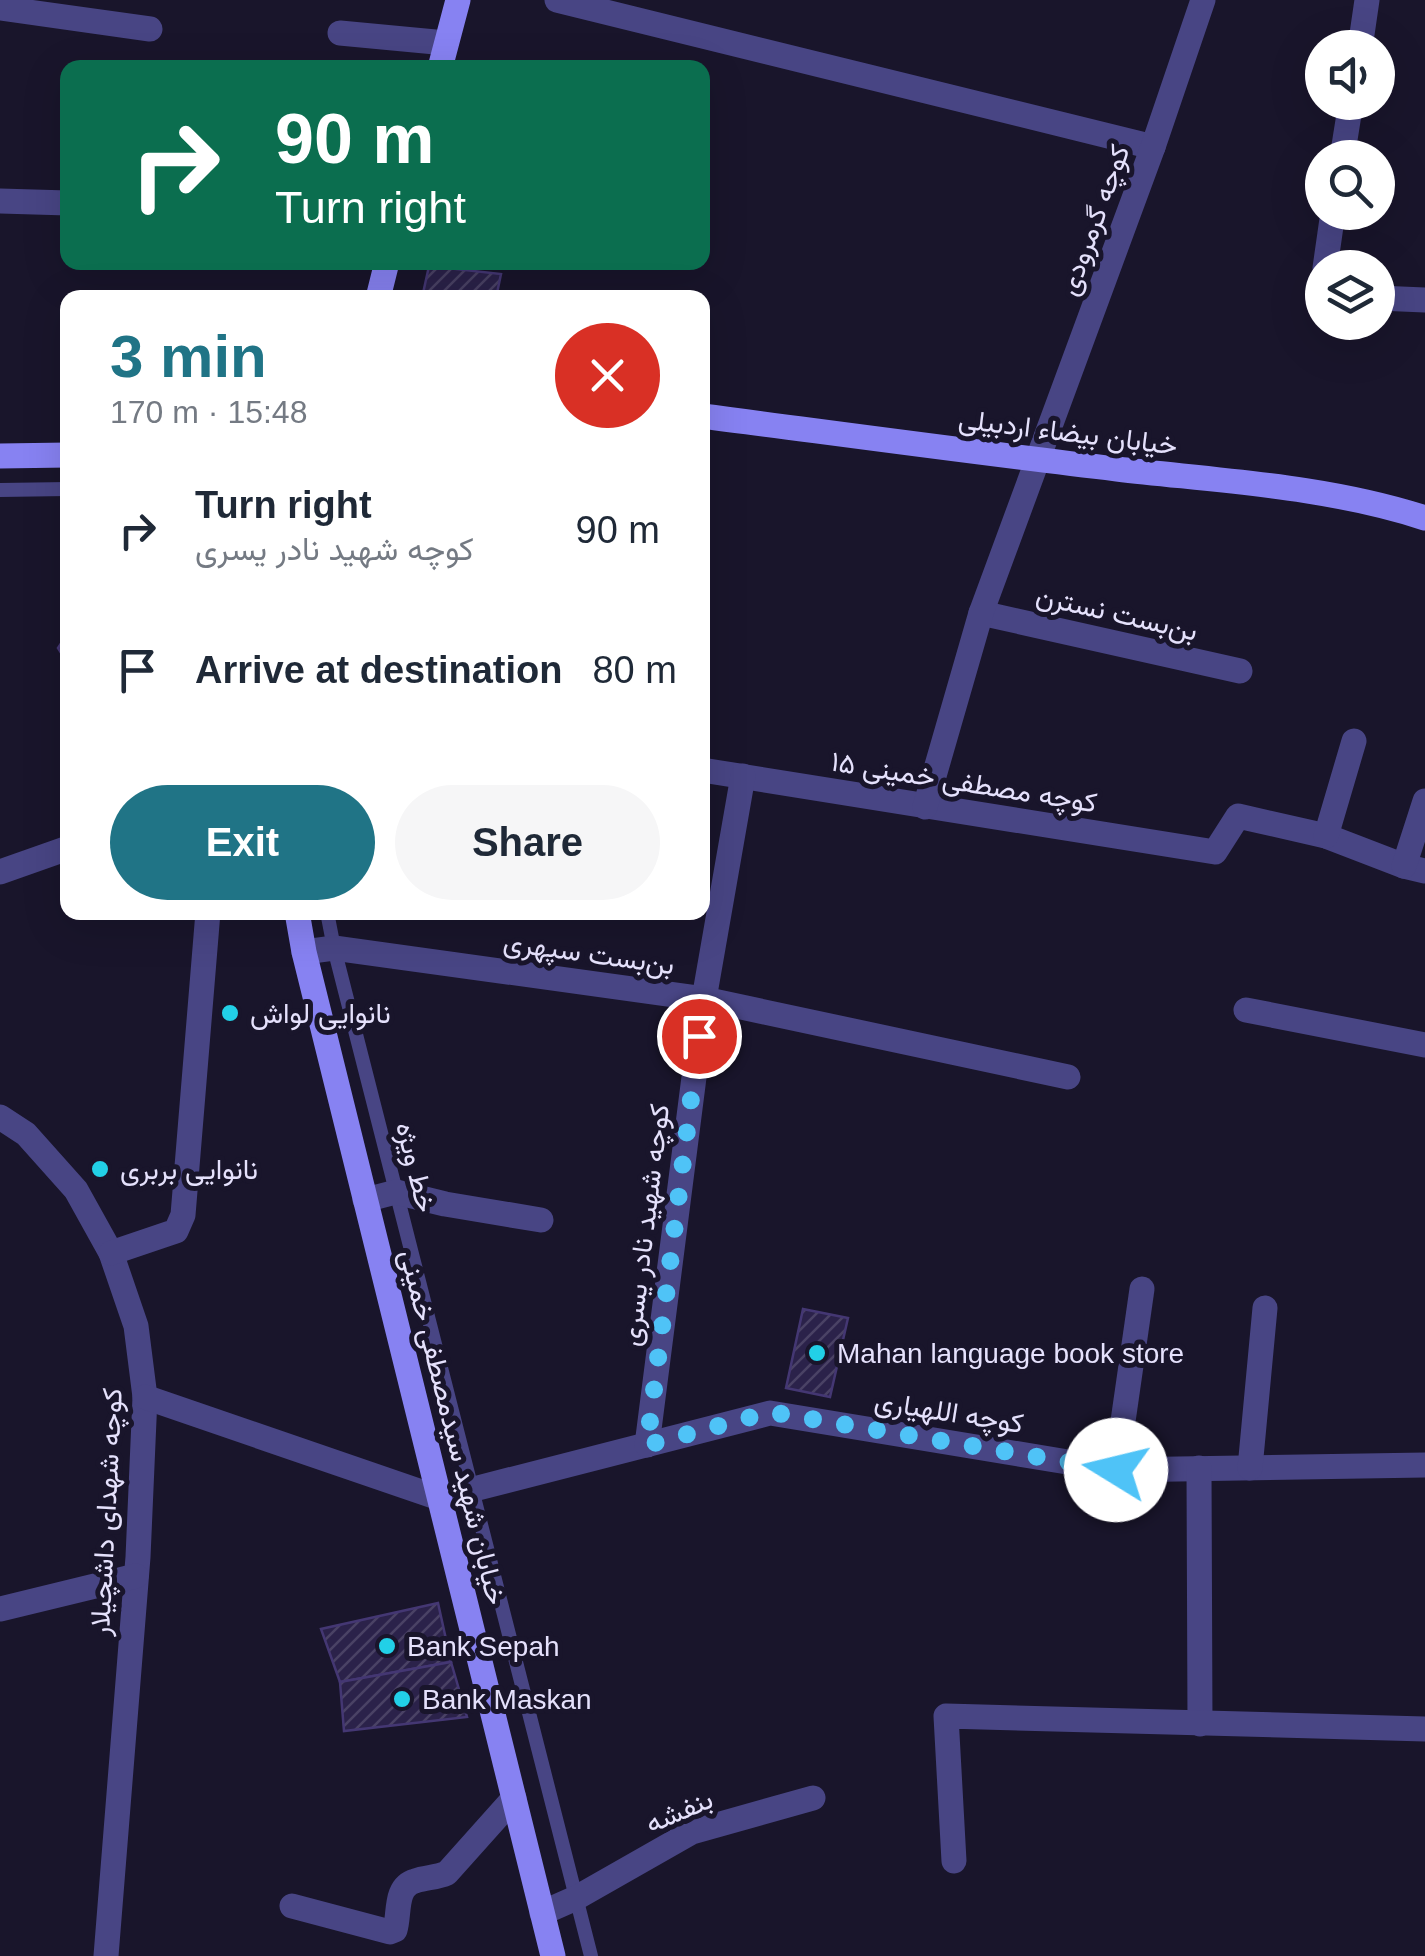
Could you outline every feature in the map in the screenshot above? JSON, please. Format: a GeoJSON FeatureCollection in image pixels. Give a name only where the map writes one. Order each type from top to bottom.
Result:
{"type":"FeatureCollection","features":[{"type":"Feature","properties":{"kind":"main road"},"geometry":{"type":"LineString","coordinates":[[443,56],[458,0]]}},
{"type":"Feature","properties":{"kind":"main road","name":"خیابان بیضاء اردبیلی"},"geometry":{"type":"LineString","coordinates":[[710,417],[1294,490],[1425,518]]}},
{"type":"Feature","properties":{"kind":"main road"},"geometry":{"type":"LineString","coordinates":[[0,456],[60,454]]}},
{"type":"Feature","properties":{"kind":"main road","name":"خیابان شهید سیدمصطفی خمینی"},"geometry":{"type":"LineString","coordinates":[[299,920],[553,1956]]}},
{"type":"Feature","properties":{"kind":"street"},"geometry":{"type":"LineString","coordinates":[[556,0],[1153,147]]}},
{"type":"Feature","properties":{"kind":"street","name":"کوچه گرمرودی"},"geometry":{"type":"LineString","coordinates":[[924,807],[982,613],[1203,0]]}},
{"type":"Feature","properties":{"kind":"street"},"geometry":{"type":"LineString","coordinates":[[1363,30],[1368,0]]}},
{"type":"Feature","properties":{"kind":"street"},"geometry":{"type":"LineString","coordinates":[[0,8],[150,29]]}},
{"type":"Feature","properties":{"kind":"street"},"geometry":{"type":"LineString","coordinates":[[340,33],[443,56]]}},
{"type":"Feature","properties":{"kind":"street"},"geometry":{"type":"LineString","coordinates":[[0,201],[60,203]]}},
{"type":"Feature","properties":{"kind":"street"},"geometry":{"type":"LineString","coordinates":[[1395,299],[1425,300]]}},
{"type":"Feature","properties":{"kind":"street","name":"بن‌بست نسترن"},"geometry":{"type":"LineString","coordinates":[[982,613],[1240,671]]}},
{"type":"Feature","properties":{"kind":"street"},"geometry":{"type":"LineString","coordinates":[[1354,740],[1326,836],[1415,869],[1425,801]]}},
{"type":"Feature","properties":{"kind":"street","name":"کوچه مصطفی خمینی ۱۵"},"geometry":{"type":"LineString","coordinates":[[710,771],[1216,852],[1238,816],[1326,836]]}},
{"type":"Feature","properties":{"kind":"street","name":"کوچه شهید نادر یسری"},"geometry":{"type":"LineString","coordinates":[[647,1445],[704,1000],[743,776]]}},
{"type":"Feature","properties":{"kind":"street"},"geometry":{"type":"LineString","coordinates":[[0,872],[60,851]]}},
{"type":"Feature","properties":{"kind":"street"},"geometry":{"type":"LineString","coordinates":[[111,1253],[176,1231],[183,1215],[207,920]]}},
{"type":"Feature","properties":{"kind":"street","name":"بن‌بست سپهری"},"geometry":{"type":"LineString","coordinates":[[304,952],[334,948],[704,1000],[1068,1076]]}},
{"type":"Feature","properties":{"kind":"street"},"geometry":{"type":"LineString","coordinates":[[1246,1010],[1425,1045]]}},
{"type":"Feature","properties":{"kind":"street","name":"کوچه شهدای داشچیلار"},"geometry":{"type":"LineString","coordinates":[[0,1118],[26,1134],[76,1190],[111,1253],[136,1326],[145,1397],[136,1576],[106,1956]]}},
{"type":"Feature","properties":{"kind":"street"},"geometry":{"type":"LineString","coordinates":[[365,1200],[396,1192],[541,1220]]}},
{"type":"Feature","properties":{"kind":"street"},"geometry":{"type":"LineString","coordinates":[[1116,1470],[1142,1289]]}},
{"type":"Feature","properties":{"kind":"street"},"geometry":{"type":"LineString","coordinates":[[1250,1468],[1265,1308]]}},
{"type":"Feature","properties":{"kind":"street"},"geometry":{"type":"LineString","coordinates":[[145,1397],[439,1498]]}},
{"type":"Feature","properties":{"kind":"street","name":"کوچه اللهیاری"},"geometry":{"type":"LineString","coordinates":[[439,1498],[770,1412],[1116,1470],[1425,1464]]}},
{"type":"Feature","properties":{"kind":"street"},"geometry":{"type":"LineString","coordinates":[[1198,1468],[1200,1724]]}},
{"type":"Feature","properties":{"kind":"street"},"geometry":{"type":"LineString","coordinates":[[0,1609],[136,1576]]}},
{"type":"Feature","properties":{"kind":"street"},"geometry":{"type":"LineString","coordinates":[[954,1861],[946,1716],[1425,1730]]}},
{"type":"Feature","properties":{"kind":"street"},"geometry":{"type":"LineString","coordinates":[[292,1906],[390,1932],[394,1930],[400,1894],[406,1885],[447,1873],[514,1798]]}},
{"type":"Feature","properties":{"kind":"street","name":"بنفشه"},"geometry":{"type":"LineString","coordinates":[[542,1913],[692,1832],[813,1798]]}},
{"type":"Feature","properties":{"kind":"lane"},"geometry":{"type":"LineString","coordinates":[[0,490],[60,490]]}},
{"type":"Feature","properties":{"kind":"lane","name":"خط ویژه"},"geometry":{"type":"LineString","coordinates":[[329,920],[591,1956]]}},
{"type":"Feature","properties":{"kind":"building"},"geometry":{"type":"Polygon","coordinates":[[[428,270],[501,274],[498,290],[424,290],[428,270]]]}},
{"type":"Feature","properties":{"kind":"building","name":"Mahan language book store"},"geometry":{"type":"Polygon","coordinates":[[[803,1309],[848,1318],[830,1397],[786,1388],[803,1309]]]}},
{"type":"Feature","properties":{"kind":"building","name":"Bank Sepah"},"geometry":{"type":"Polygon","coordinates":[[[438,1603],[451,1662],[340,1682],[321,1629],[438,1603]]]}},
{"type":"Feature","properties":{"kind":"building","name":"Bank Maskan"},"geometry":{"type":"Polygon","coordinates":[[[451,1662],[467,1717],[344,1731],[340,1682],[451,1662]]]}},
{"type":"Feature","properties":{"kind":"place","name":"نانوایی لواش"},"geometry":{"type":"Point","coordinates":[230,1013]}},
{"type":"Feature","properties":{"kind":"place","name":"نانوایی بربری"},"geometry":{"type":"Point","coordinates":[100,1169]}},
{"type":"Feature","properties":{"kind":"place","name":"Mahan language book store"},"geometry":{"type":"Point","coordinates":[817,1353]}},
{"type":"Feature","properties":{"kind":"place","name":"Bank Sepah"},"geometry":{"type":"Point","coordinates":[387,1646]}},
{"type":"Feature","properties":{"kind":"place","name":"Bank Maskan"},"geometry":{"type":"Point","coordinates":[402,1699]}},
{"type":"Feature","properties":{"kind":"route"},"geometry":{"type":"LineString","coordinates":[[699,1036],[647,1445],[770,1412],[1116,1470]]}}]}
